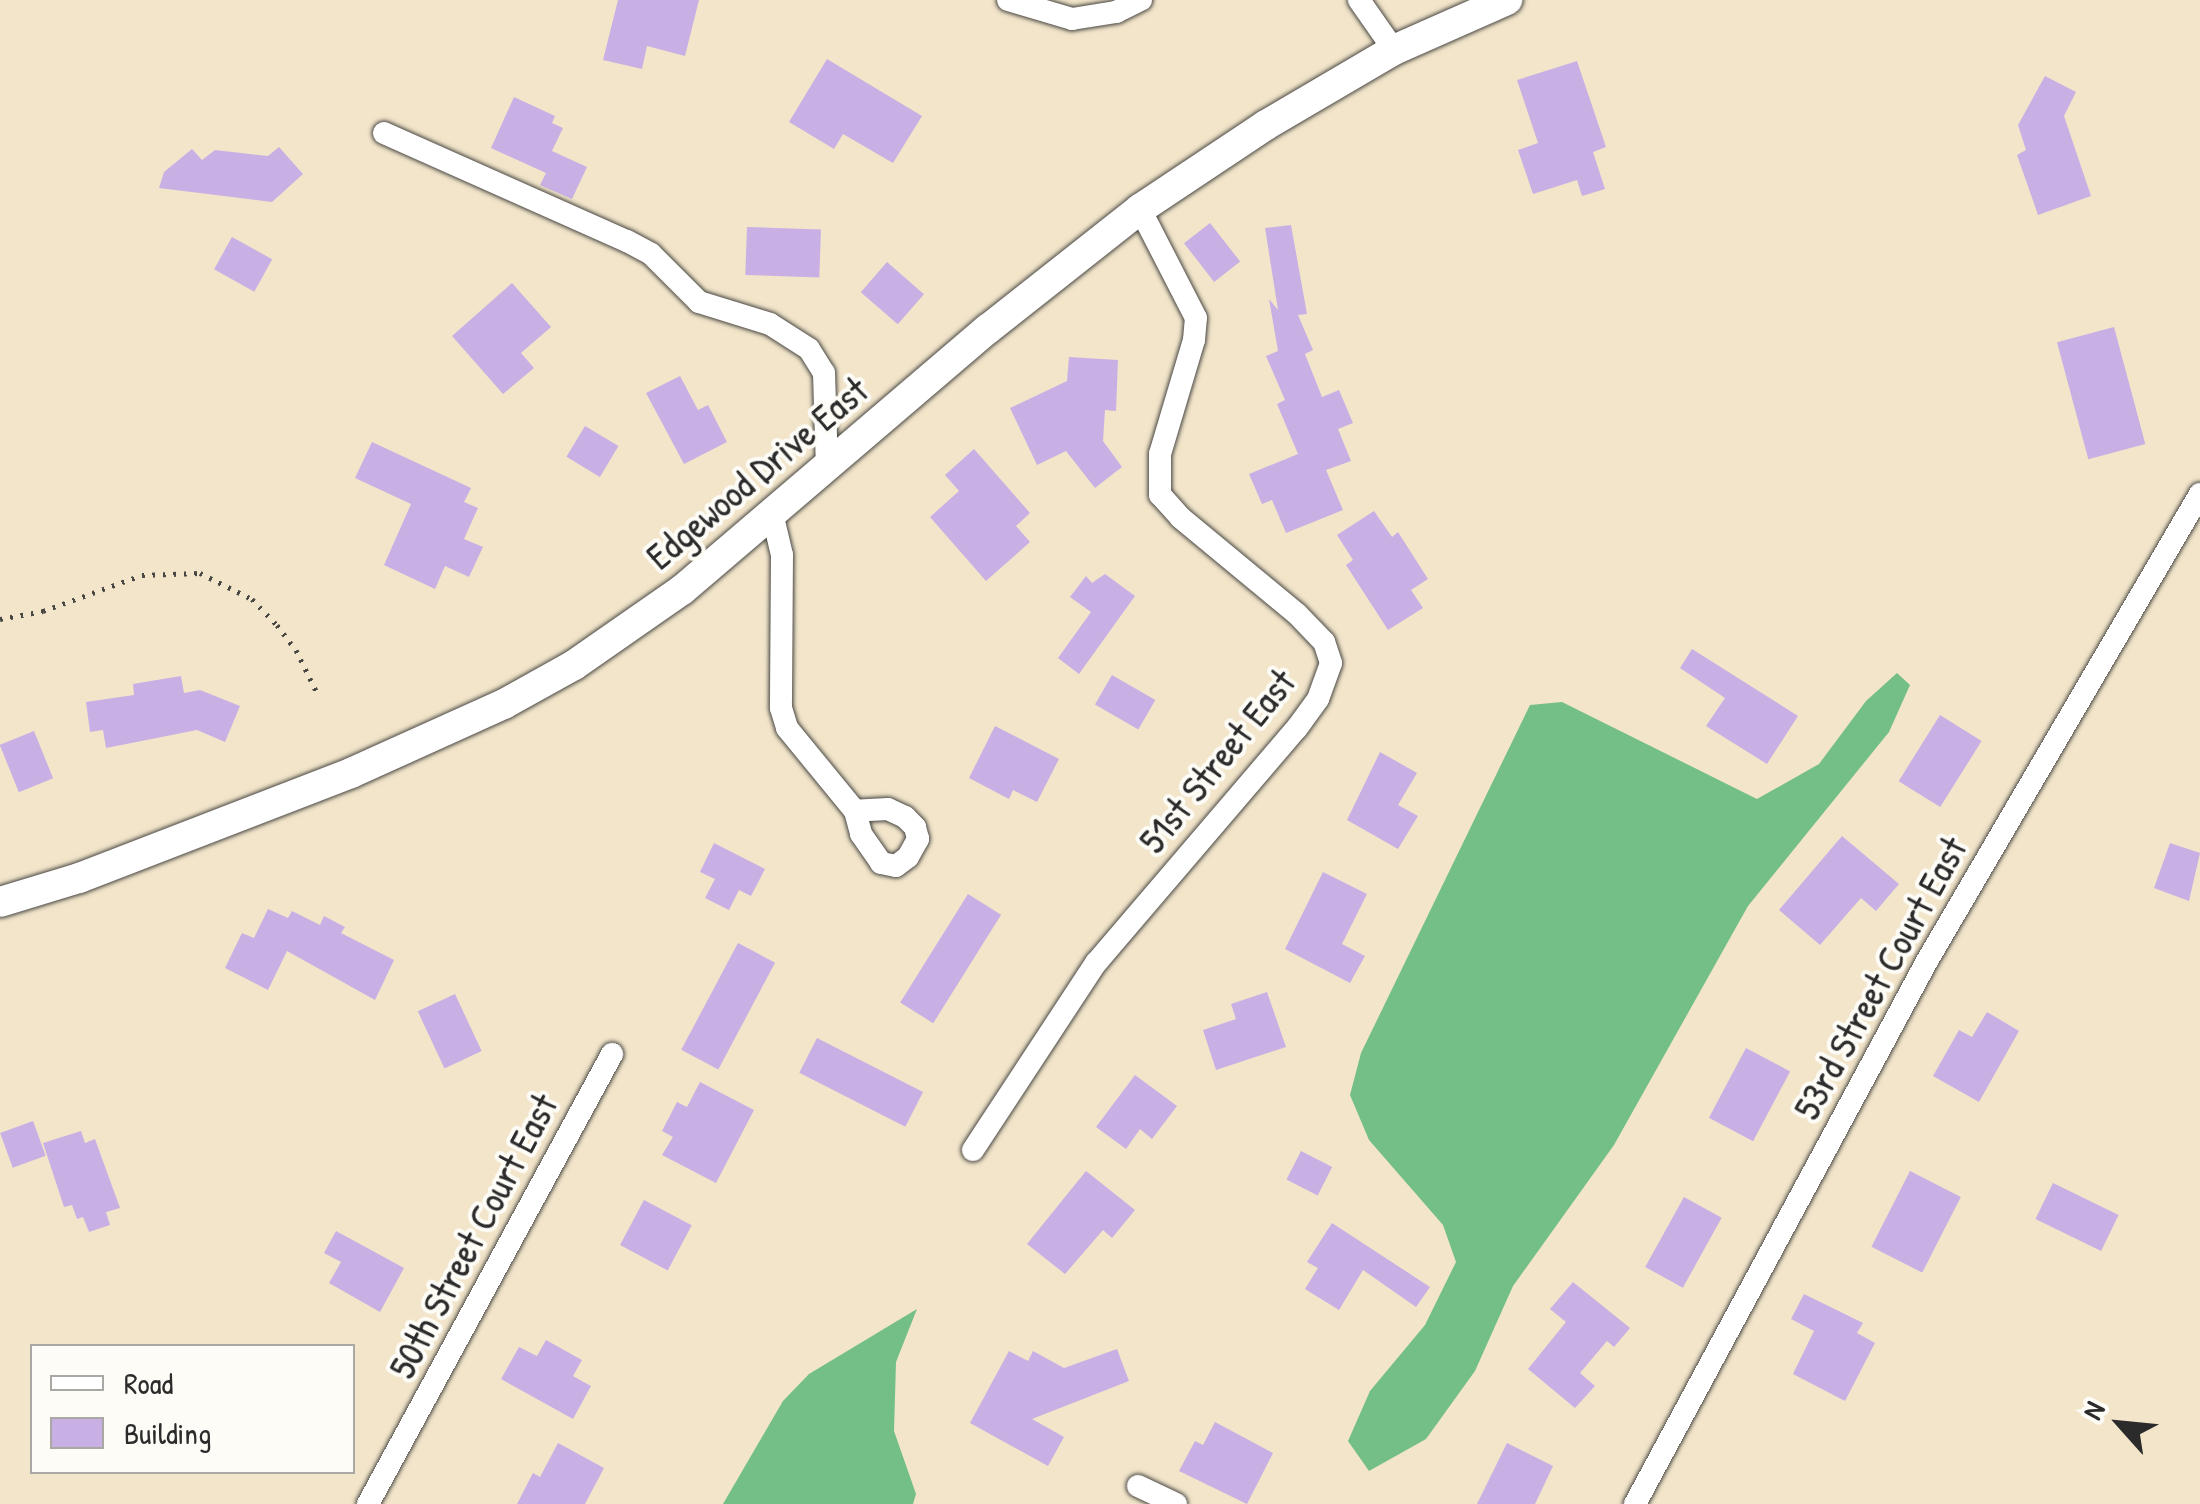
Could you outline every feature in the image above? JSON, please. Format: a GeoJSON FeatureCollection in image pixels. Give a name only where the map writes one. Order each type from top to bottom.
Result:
{"type":"FeatureCollection","features":[{"type":"Feature","properties":{"kind":"street"},"geometry":{"type":"LineString","coordinates":[[1008,0],[1072,19],[1116,12],[1141,0]]}},
{"type":"Feature","properties":{"kind":"street"},"geometry":{"type":"LineString","coordinates":[[1359,0],[1394,50]]}},
{"type":"Feature","properties":{"kind":"street","name":"Edgewood Drive East"},"geometry":{"type":"LineString","coordinates":[[0,902],[79,878],[351,773],[504,704],[612,641],[682,590],[988,329],[1140,209],[1266,125],[1394,50],[1507,0]]}},
{"type":"Feature","properties":{"kind":"street"},"geometry":{"type":"LineString","coordinates":[[384,133],[628,241],[652,254],[700,302],[770,324],[810,349],[824,373],[827,470]]}},
{"type":"Feature","properties":{"kind":"street","name":"51st Street East"},"geometry":{"type":"LineString","coordinates":[[973,1150],[1096,964],[1297,728],[1318,699],[1331,663],[1324,642],[1297,614],[1181,518],[1160,495],[1160,454],[1194,340],[1196,318],[1140,209]]}},
{"type":"Feature","properties":{"kind":"street","name":"53rd Street Court East"},"geometry":{"type":"LineString","coordinates":[[1636,1504],[1928,961],[2200,494]]}},
{"type":"Feature","properties":{"kind":"street"},"geometry":{"type":"LineString","coordinates":[[772,513],[782,555],[781,708],[798,745],[856,810]]}},
{"type":"Feature","properties":{"kind":"street","name":"50th Street Court East"},"geometry":{"type":"LineString","coordinates":[[368,1504],[612,1054]]}},
{"type":"Feature","properties":{"kind":"street"},"geometry":{"type":"LineString","coordinates":[[1138,1486],[1176,1504]]}},
{"type":"Feature","properties":{"kind":"path"},"geometry":{"type":"LineString","coordinates":[[0,619],[43,610],[142,576],[200,573],[226,582],[252,599],[277,625],[296,650],[319,697]]}},
{"type":"Feature","properties":{"kind":"green space"},"geometry":{"type":"Polygon","coordinates":[[[1897,673],[1910,685],[1889,732],[1748,906],[1614,1145],[1513,1286],[1475,1371],[1426,1439],[1369,1471],[1348,1441],[1370,1391],[1425,1325],[1456,1262],[1443,1225],[1369,1140],[1350,1095],[1361,1053],[1530,705],[1562,702],[1757,799],[1819,764],[1866,701],[1897,673]]]}},
{"type":"Feature","properties":{"kind":"green space"},"geometry":{"type":"Polygon","coordinates":[[[917,1309],[896,1362],[894,1431],[916,1494],[913,1504],[723,1504],[783,1401],[809,1374],[917,1309]]]}},
{"type":"Feature","properties":{"kind":"building"},"geometry":{"type":"Polygon","coordinates":[[[618,0],[699,0],[685,56],[647,46],[642,69],[603,60],[618,0]]]}},
{"type":"Feature","properties":{"kind":"building"},"geometry":{"type":"Polygon","coordinates":[[[827,59],[922,116],[893,163],[843,134],[834,149],[789,122],[827,59]]]}},
{"type":"Feature","properties":{"kind":"building"},"geometry":{"type":"Polygon","coordinates":[[[1577,61],[1606,147],[1593,152],[1605,189],[1582,196],[1577,180],[1533,194],[1518,150],[1538,143],[1517,80],[1577,61]]]}},
{"type":"Feature","properties":{"kind":"building"},"geometry":{"type":"Polygon","coordinates":[[[2045,76],[2076,92],[2064,116],[2091,196],[2038,215],[2017,155],[2026,150],[2018,125],[2045,76]]]}},
{"type":"Feature","properties":{"kind":"building"},"geometry":{"type":"Polygon","coordinates":[[[514,97],[555,116],[552,123],[563,128],[552,151],[587,167],[572,199],[540,185],[546,173],[491,148],[514,97]]]}},
{"type":"Feature","properties":{"kind":"building"},"geometry":{"type":"Polygon","coordinates":[[[279,147],[303,174],[272,202],[159,188],[164,172],[192,149],[202,160],[215,150],[268,156],[279,147]]]}},
{"type":"Feature","properties":{"kind":"building"},"geometry":{"type":"Polygon","coordinates":[[[1210,223],[1240,262],[1214,282],[1184,243],[1210,223]]]}},
{"type":"Feature","properties":{"kind":"building"},"geometry":{"type":"Polygon","coordinates":[[[1291,225],[1307,314],[1298,315],[1313,350],[1305,354],[1322,397],[1339,390],[1353,423],[1338,429],[1351,461],[1326,470],[1343,510],[1286,533],[1272,500],[1262,504],[1249,474],[1298,454],[1277,404],[1285,400],[1266,356],[1278,351],[1269,299],[1278,310],[1265,228],[1291,225]]]}},
{"type":"Feature","properties":{"kind":"building"},"geometry":{"type":"Polygon","coordinates":[[[747,227],[821,230],[819,278],[745,275],[747,227]]]}},
{"type":"Feature","properties":{"kind":"building"},"geometry":{"type":"Polygon","coordinates":[[[232,237],[272,259],[254,292],[214,269],[232,237]]]}},
{"type":"Feature","properties":{"kind":"building"},"geometry":{"type":"Polygon","coordinates":[[[887,262],[924,294],[898,324],[861,292],[887,262]]]}},
{"type":"Feature","properties":{"kind":"building"},"geometry":{"type":"Polygon","coordinates":[[[512,283],[551,327],[521,353],[534,368],[503,394],[452,336],[512,283]]]}},
{"type":"Feature","properties":{"kind":"building"},"geometry":{"type":"Polygon","coordinates":[[[2114,327],[2145,444],[2088,459],[2057,342],[2114,327]]]}},
{"type":"Feature","properties":{"kind":"building"},"geometry":{"type":"Polygon","coordinates":[[[1069,357],[1118,360],[1116,411],[1105,410],[1103,441],[1122,467],[1095,488],[1066,451],[1037,465],[1010,408],[1067,381],[1069,357]]]}},
{"type":"Feature","properties":{"kind":"building"},"geometry":{"type":"Polygon","coordinates":[[[680,376],[698,410],[708,405],[727,442],[684,464],[646,393],[680,376]]]}},
{"type":"Feature","properties":{"kind":"building"},"geometry":{"type":"Polygon","coordinates":[[[585,426],[618,446],[600,477],[566,457],[585,426]]]}},
{"type":"Feature","properties":{"kind":"building"},"geometry":{"type":"Polygon","coordinates":[[[372,442],[471,488],[464,502],[478,508],[464,539],[483,547],[469,577],[445,566],[435,589],[384,565],[411,504],[355,478],[372,442]]]}},
{"type":"Feature","properties":{"kind":"building"},"geometry":{"type":"Polygon","coordinates":[[[974,449],[1030,513],[1016,526],[1030,542],[986,581],[930,517],[959,491],[945,475],[974,449]]]}},
{"type":"Feature","properties":{"kind":"building"},"geometry":{"type":"Polygon","coordinates":[[[1374,511],[1392,537],[1398,532],[1428,579],[1411,590],[1423,608],[1388,630],[1346,565],[1353,560],[1337,535],[1374,511]]]}},
{"type":"Feature","properties":{"kind":"building"},"geometry":{"type":"Polygon","coordinates":[[[1105,574],[1135,596],[1079,674],[1058,658],[1091,612],[1070,597],[1086,576],[1092,583],[1105,574]]]}},
{"type":"Feature","properties":{"kind":"building"},"geometry":{"type":"Polygon","coordinates":[[[1692,649],[1798,716],[1767,764],[1706,726],[1725,698],[1680,668],[1692,649]]]}},
{"type":"Feature","properties":{"kind":"building"},"geometry":{"type":"Polygon","coordinates":[[[1112,675],[1155,700],[1138,729],[1095,704],[1112,675]]]}},
{"type":"Feature","properties":{"kind":"building"},"geometry":{"type":"Polygon","coordinates":[[[181,676],[184,693],[200,690],[240,706],[225,742],[197,730],[106,748],[103,730],[90,732],[86,702],[134,695],[133,684],[181,676]]]}},
{"type":"Feature","properties":{"kind":"building"},"geometry":{"type":"Polygon","coordinates":[[[1940,715],[1982,741],[1940,807],[1899,781],[1940,715]]]}},
{"type":"Feature","properties":{"kind":"building"},"geometry":{"type":"Polygon","coordinates":[[[995,726],[1059,759],[1037,802],[1013,790],[1009,799],[969,778],[995,726]]]}},
{"type":"Feature","properties":{"kind":"building"},"geometry":{"type":"Polygon","coordinates":[[[34,731],[53,778],[19,792],[0,745],[34,731]]]}},
{"type":"Feature","properties":{"kind":"building"},"geometry":{"type":"Polygon","coordinates":[[[1380,752],[1417,773],[1398,805],[1418,816],[1398,849],[1347,820],[1380,752]]]}},
{"type":"Feature","properties":{"kind":"building"},"geometry":{"type":"Polygon","coordinates":[[[1842,836],[1899,884],[1876,911],[1861,898],[1820,945],[1779,910],[1842,836]]]}},
{"type":"Feature","properties":{"kind":"building"},"geometry":{"type":"Polygon","coordinates":[[[714,843],[765,869],[751,896],[739,890],[729,910],[705,898],[715,879],[700,872],[714,843]]]}},
{"type":"Feature","properties":{"kind":"building"},"geometry":{"type":"Polygon","coordinates":[[[2170,843],[2200,853],[2189,901],[2154,888],[2170,843]]]}},
{"type":"Feature","properties":{"kind":"building"},"geometry":{"type":"Polygon","coordinates":[[[1323,872],[1367,894],[1342,944],[1365,956],[1350,983],[1285,949],[1323,872]]]}},
{"type":"Feature","properties":{"kind":"building"},"geometry":{"type":"Polygon","coordinates":[[[968,894],[1001,915],[933,1023],[900,1003],[968,894]]]}},
{"type":"Feature","properties":{"kind":"building"},"geometry":{"type":"Polygon","coordinates":[[[268,909],[288,918],[292,911],[320,925],[324,916],[345,927],[341,933],[394,960],[375,1000],[287,951],[268,990],[225,968],[242,933],[254,938],[268,909]]]}},
{"type":"Feature","properties":{"kind":"building"},"geometry":{"type":"Polygon","coordinates":[[[738,943],[775,963],[718,1070],[681,1050],[738,943]]]}},
{"type":"Feature","properties":{"kind":"building"},"geometry":{"type":"Polygon","coordinates":[[[1267,992],[1286,1047],[1216,1070],[1203,1030],[1236,1019],[1231,1004],[1267,992]]]}},
{"type":"Feature","properties":{"kind":"building"},"geometry":{"type":"Polygon","coordinates":[[[455,994],[482,1051],[444,1068],[418,1011],[455,994]]]}},
{"type":"Feature","properties":{"kind":"building"},"geometry":{"type":"Polygon","coordinates":[[[1987,1012],[2019,1031],[1979,1102],[1933,1076],[1959,1030],[1972,1037],[1987,1012]]]}},
{"type":"Feature","properties":{"kind":"building"},"geometry":{"type":"Polygon","coordinates":[[[817,1038],[923,1092],[905,1127],[799,1073],[817,1038]]]}},
{"type":"Feature","properties":{"kind":"building"},"geometry":{"type":"Polygon","coordinates":[[[1746,1048],[1790,1071],[1753,1141],[1709,1118],[1746,1048]]]}},
{"type":"Feature","properties":{"kind":"building"},"geometry":{"type":"Polygon","coordinates":[[[1135,1075],[1177,1106],[1152,1139],[1140,1129],[1126,1149],[1096,1127],[1135,1075]]]}},
{"type":"Feature","properties":{"kind":"building"},"geometry":{"type":"Polygon","coordinates":[[[700,1082],[754,1110],[716,1183],[662,1155],[673,1137],[662,1131],[677,1102],[687,1107],[700,1082]]]}},
{"type":"Feature","properties":{"kind":"building"},"geometry":{"type":"Polygon","coordinates":[[[33,1121],[46,1156],[13,1168],[0,1133],[33,1121]]]}},
{"type":"Feature","properties":{"kind":"building"},"geometry":{"type":"Polygon","coordinates":[[[81,1131],[85,1143],[95,1139],[120,1208],[106,1212],[110,1225],[89,1232],[83,1217],[77,1219],[72,1205],[64,1207],[43,1143],[81,1131]]]}},
{"type":"Feature","properties":{"kind":"building"},"geometry":{"type":"Polygon","coordinates":[[[1301,1151],[1332,1167],[1318,1195],[1286,1180],[1301,1151]]]}},
{"type":"Feature","properties":{"kind":"building"},"geometry":{"type":"Polygon","coordinates":[[[1086,1171],[1135,1210],[1112,1238],[1103,1230],[1065,1274],[1027,1244],[1086,1171]]]}},
{"type":"Feature","properties":{"kind":"building"},"geometry":{"type":"Polygon","coordinates":[[[1910,1171],[1961,1197],[1922,1273],[1871,1247],[1910,1171]]]}},
{"type":"Feature","properties":{"kind":"building"},"geometry":{"type":"Polygon","coordinates":[[[2053,1183],[2119,1215],[2101,1251],[2035,1219],[2053,1183]]]}},
{"type":"Feature","properties":{"kind":"building"},"geometry":{"type":"Polygon","coordinates":[[[1684,1197],[1722,1218],[1683,1288],[1645,1267],[1684,1197]]]}},
{"type":"Feature","properties":{"kind":"building"},"geometry":{"type":"Polygon","coordinates":[[[644,1200],[692,1225],[668,1270],[620,1245],[644,1200]]]}},
{"type":"Feature","properties":{"kind":"building"},"geometry":{"type":"Polygon","coordinates":[[[1332,1223],[1430,1287],[1416,1307],[1363,1270],[1339,1310],[1305,1289],[1318,1268],[1307,1262],[1332,1223]]]}},
{"type":"Feature","properties":{"kind":"building"},"geometry":{"type":"Polygon","coordinates":[[[336,1231],[404,1268],[380,1312],[329,1283],[341,1262],[324,1253],[336,1231]]]}},
{"type":"Feature","properties":{"kind":"building"},"geometry":{"type":"Polygon","coordinates":[[[1573,1282],[1630,1328],[1614,1347],[1607,1341],[1580,1373],[1595,1386],[1575,1408],[1528,1369],[1566,1322],[1550,1309],[1573,1282]]]}},
{"type":"Feature","properties":{"kind":"building"},"geometry":{"type":"Polygon","coordinates":[[[1804,1294],[1863,1323],[1857,1333],[1875,1343],[1845,1401],[1793,1374],[1814,1331],[1791,1319],[1804,1294]]]}},
{"type":"Feature","properties":{"kind":"building"},"geometry":{"type":"Polygon","coordinates":[[[546,1340],[582,1360],[573,1376],[591,1386],[573,1419],[501,1379],[519,1347],[537,1356],[546,1340]]]}},
{"type":"Feature","properties":{"kind":"building"},"geometry":{"type":"Polygon","coordinates":[[[1117,1349],[1129,1381],[1032,1419],[1064,1437],[1048,1466],[970,1423],[1009,1351],[1028,1361],[1033,1351],[1064,1368],[1117,1349]]]}},
{"type":"Feature","properties":{"kind":"building"},"geometry":{"type":"Polygon","coordinates":[[[1215,1422],[1273,1453],[1247,1504],[1179,1471],[1195,1441],[1203,1445],[1215,1422]]]}},
{"type":"Feature","properties":{"kind":"building"},"geometry":{"type":"Polygon","coordinates":[[[558,1443],[604,1468],[585,1504],[517,1504],[533,1473],[540,1477],[558,1443]]]}},
{"type":"Feature","properties":{"kind":"building"},"geometry":{"type":"Polygon","coordinates":[[[1507,1443],[1553,1466],[1535,1504],[1477,1504],[1507,1443]]]}}]}
